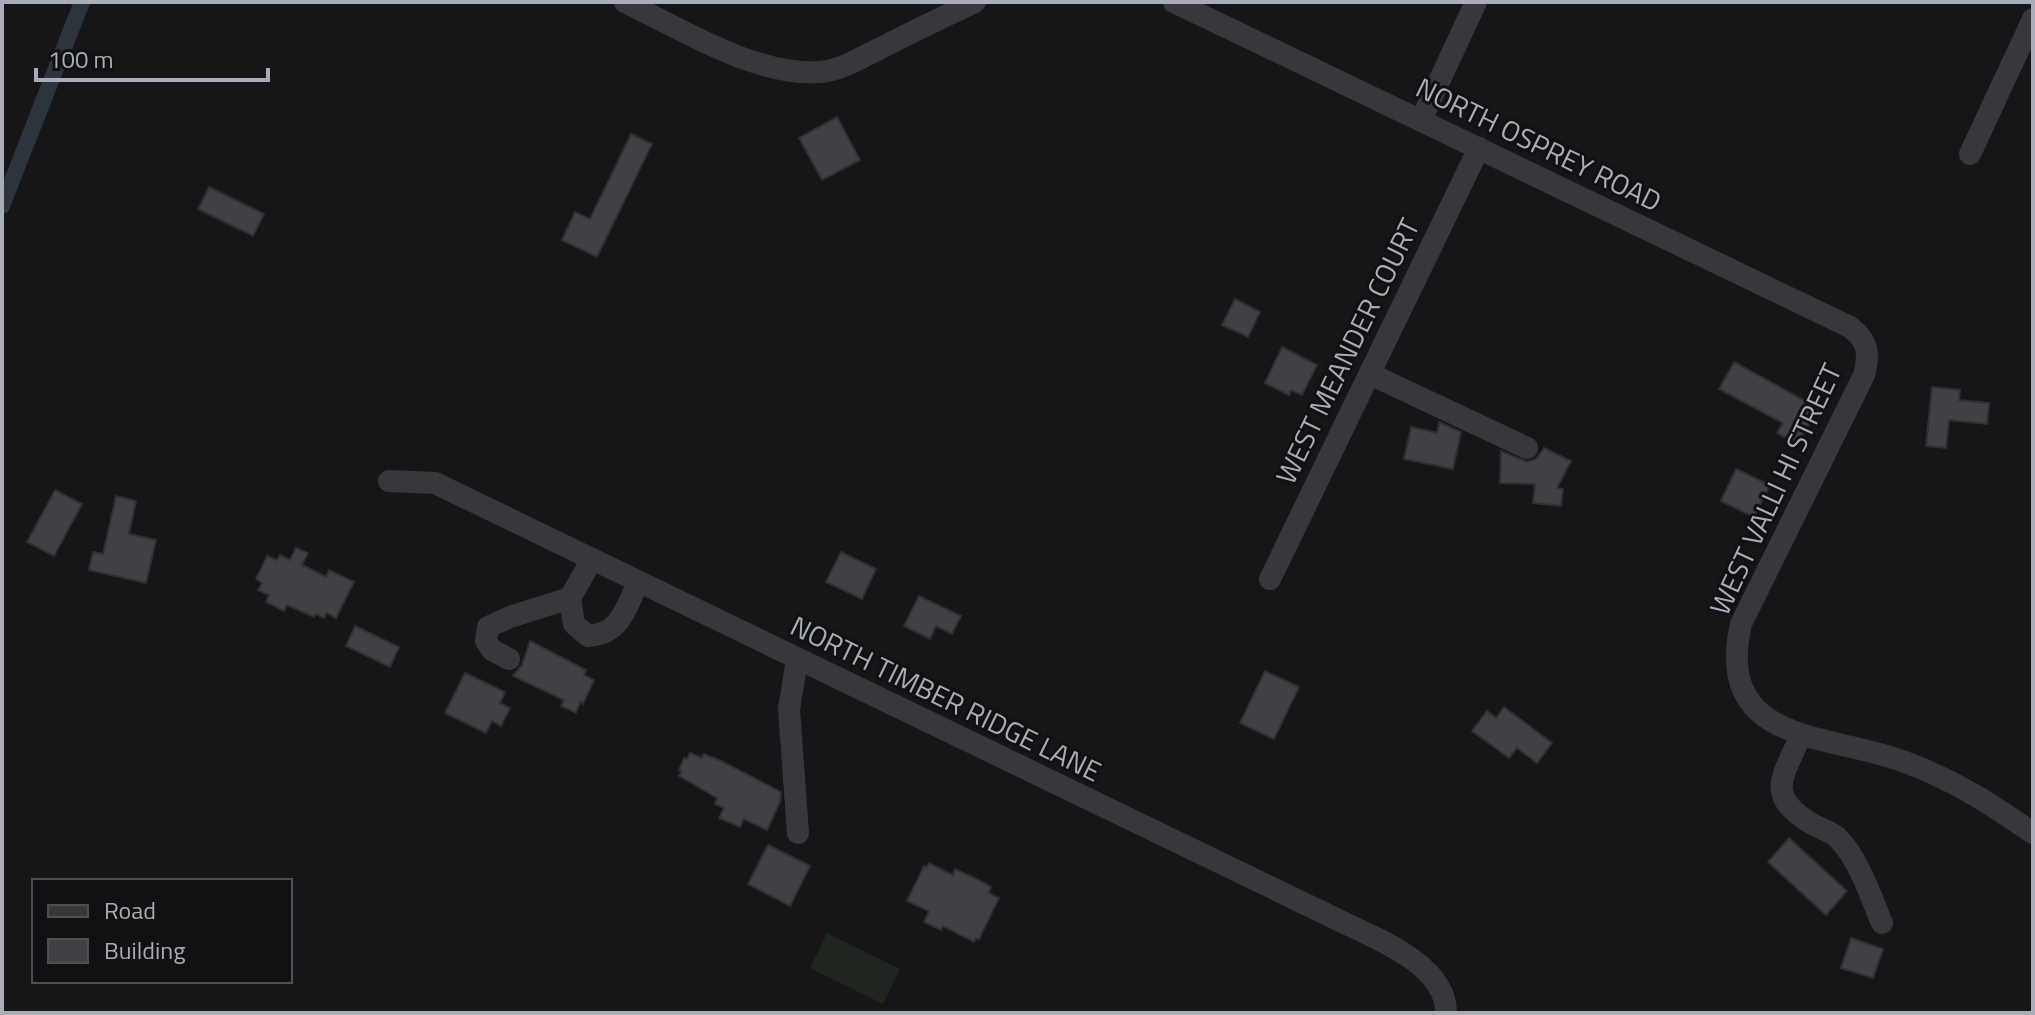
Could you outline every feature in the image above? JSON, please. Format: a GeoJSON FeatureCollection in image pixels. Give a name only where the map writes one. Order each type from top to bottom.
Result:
{"type":"FeatureCollection","features":[{"type":"Feature","properties":{"kind":"street"},"geometry":{"type":"LineString","coordinates":[[625,2],[715,46],[763,65],[785,71],[821,72],[853,62],[975,2]]}},
{"type":"Feature","properties":{"kind":"street","name":"NORTH OSPREY ROAD"},"geometry":{"type":"LineString","coordinates":[[1174,2],[1850,327],[1863,337],[1868,350]]}},
{"type":"Feature","properties":{"kind":"street"},"geometry":{"type":"LineString","coordinates":[[1421,120],[1476,2]]}},
{"type":"Feature","properties":{"kind":"street"},"geometry":{"type":"LineString","coordinates":[[1970,154],[2033,19]]}},
{"type":"Feature","properties":{"kind":"street","name":"WEST MEANDER COURT"},"geometry":{"type":"LineString","coordinates":[[1270,579],[1479,148]]}},
{"type":"Feature","properties":{"kind":"street","name":"WEST VALLI HI STREET"},"geometry":{"type":"LineString","coordinates":[[1801,735],[1763,716],[1749,699],[1737,677],[1735,650],[1741,624],[1864,375],[1868,350]]}},
{"type":"Feature","properties":{"kind":"street"},"geometry":{"type":"LineString","coordinates":[[1370,374],[1527,448]]}},
{"type":"Feature","properties":{"kind":"street","name":"NORTH TIMBER RIDGE LANE"},"geometry":{"type":"LineString","coordinates":[[389,481],[435,483],[1326,914],[1412,959],[1428,971],[1439,986],[1446,1013]]}},
{"type":"Feature","properties":{"kind":"street"},"geometry":{"type":"LineString","coordinates":[[591,561],[570,598],[574,624],[588,636],[603,635],[617,625],[638,583]]}},
{"type":"Feature","properties":{"kind":"street"},"geometry":{"type":"LineString","coordinates":[[509,659],[492,650],[486,641],[488,627],[570,598]]}},
{"type":"Feature","properties":{"kind":"street"},"geometry":{"type":"LineString","coordinates":[[797,660],[789,709],[798,833]]}},
{"type":"Feature","properties":{"kind":"street"},"geometry":{"type":"LineString","coordinates":[[1882,923],[1861,872],[1837,837],[1792,810],[1782,796],[1781,782],[1801,735],[1889,756],[1954,781],[2033,833]]}},
{"type":"Feature","properties":{"kind":"shaded area"},"geometry":{"type":"Polygon","coordinates":[[[827,933],[900,969],[883,1004],[810,968],[827,933]]]}},
{"type":"Feature","properties":{"kind":"building"},"geometry":{"type":"Polygon","coordinates":[[[837,117],[860,160],[822,180],[799,138],[837,117]]]}},
{"type":"Feature","properties":{"kind":"building"},"geometry":{"type":"Polygon","coordinates":[[[631,134],[652,144],[597,257],[562,240],[575,212],[590,219],[631,134]]]}},
{"type":"Feature","properties":{"kind":"building"},"geometry":{"type":"Polygon","coordinates":[[[209,187],[264,214],[253,236],[198,209],[209,187]]]}},
{"type":"Feature","properties":{"kind":"building"},"geometry":{"type":"Polygon","coordinates":[[[1235,299],[1260,312],[1248,337],[1222,325],[1235,299]]]}},
{"type":"Feature","properties":{"kind":"building"},"geometry":{"type":"Polygon","coordinates":[[[1282,347],[1317,365],[1302,395],[1291,390],[1289,395],[1265,383],[1282,347]]]}},
{"type":"Feature","properties":{"kind":"building"},"geometry":{"type":"Polygon","coordinates":[[[1734,362],[1818,408],[1798,444],[1777,433],[1783,423],[1719,389],[1734,362]]]}},
{"type":"Feature","properties":{"kind":"building"},"geometry":{"type":"Polygon","coordinates":[[[1932,387],[1960,390],[1959,400],[1989,403],[1987,424],[1949,420],[1946,448],[1926,446],[1932,387]]]}},
{"type":"Feature","properties":{"kind":"building"},"geometry":{"type":"Polygon","coordinates":[[[1439,422],[1461,432],[1453,469],[1404,459],[1411,427],[1437,433],[1439,422]]]}},
{"type":"Feature","properties":{"kind":"building"},"geometry":{"type":"Polygon","coordinates":[[[1544,448],[1571,461],[1557,488],[1563,489],[1561,506],[1533,503],[1535,484],[1500,483],[1501,451],[1527,462],[1536,459],[1544,448]]]}},
{"type":"Feature","properties":{"kind":"building"},"geometry":{"type":"Polygon","coordinates":[[[1736,469],[1770,485],[1754,517],[1721,501],[1736,469]]]}},
{"type":"Feature","properties":{"kind":"building"},"geometry":{"type":"Polygon","coordinates":[[[55,490],[82,504],[54,556],[27,542],[55,490]]]}},
{"type":"Feature","properties":{"kind":"building"},"geometry":{"type":"Polygon","coordinates":[[[116,496],[136,501],[129,534],[156,540],[146,583],[89,570],[93,552],[103,554],[116,496]]]}},
{"type":"Feature","properties":{"kind":"building"},"geometry":{"type":"Polygon","coordinates":[[[296,548],[308,553],[302,565],[326,577],[329,570],[354,582],[336,618],[327,613],[324,618],[316,614],[314,617],[287,605],[284,611],[266,602],[269,595],[258,590],[262,583],[256,579],[267,556],[277,560],[280,555],[290,560],[296,548]]]}},
{"type":"Feature","properties":{"kind":"building"},"geometry":{"type":"Polygon","coordinates":[[[841,552],[876,569],[862,599],[826,582],[841,552]]]}},
{"type":"Feature","properties":{"kind":"building"},"geometry":{"type":"Polygon","coordinates":[[[919,596],[961,616],[952,634],[936,626],[930,639],[904,626],[919,596]]]}},
{"type":"Feature","properties":{"kind":"building"},"geometry":{"type":"Polygon","coordinates":[[[355,626],[399,647],[390,667],[346,646],[355,626]]]}},
{"type":"Feature","properties":{"kind":"building"},"geometry":{"type":"Polygon","coordinates":[[[530,641],[586,670],[584,675],[594,680],[576,713],[561,706],[564,700],[513,676],[522,665],[530,641]]]}},
{"type":"Feature","properties":{"kind":"building"},"geometry":{"type":"Polygon","coordinates":[[[1265,671],[1299,687],[1274,739],[1240,723],[1265,671]]]}},
{"type":"Feature","properties":{"kind":"building"},"geometry":{"type":"Polygon","coordinates":[[[465,673],[505,692],[500,703],[510,708],[501,726],[492,721],[486,733],[445,713],[465,673]]]}},
{"type":"Feature","properties":{"kind":"building"},"geometry":{"type":"Polygon","coordinates":[[[1504,707],[1552,743],[1537,763],[1517,748],[1509,758],[1472,731],[1487,711],[1496,718],[1504,707]]]}},
{"type":"Feature","properties":{"kind":"building"},"geometry":{"type":"Polygon","coordinates":[[[690,753],[702,758],[704,754],[723,762],[781,792],[780,802],[767,830],[744,819],[740,827],[719,818],[724,808],[715,804],[717,798],[679,776],[684,758],[687,759],[690,753]]]}},
{"type":"Feature","properties":{"kind":"building"},"geometry":{"type":"Polygon","coordinates":[[[1789,838],[1847,891],[1826,915],[1768,862],[1789,838]]]}},
{"type":"Feature","properties":{"kind":"building"},"geometry":{"type":"Polygon","coordinates":[[[768,845],[810,866],[790,906],[748,884],[768,845]]]}},
{"type":"Feature","properties":{"kind":"building"},"geometry":{"type":"Polygon","coordinates":[[[929,863],[953,875],[955,869],[979,880],[991,887],[989,893],[999,898],[979,939],[976,938],[974,942],[943,926],[941,930],[924,922],[929,911],[907,901],[924,866],[927,867],[929,863]]]}},
{"type":"Feature","properties":{"kind":"building"},"geometry":{"type":"Polygon","coordinates":[[[1851,938],[1883,949],[1873,978],[1841,968],[1851,938]]]}},
{"type":"Feature","properties":{"kind":"waterway"},"geometry":{"type":"LineString","coordinates":[[2,206],[82,2]]}}]}
